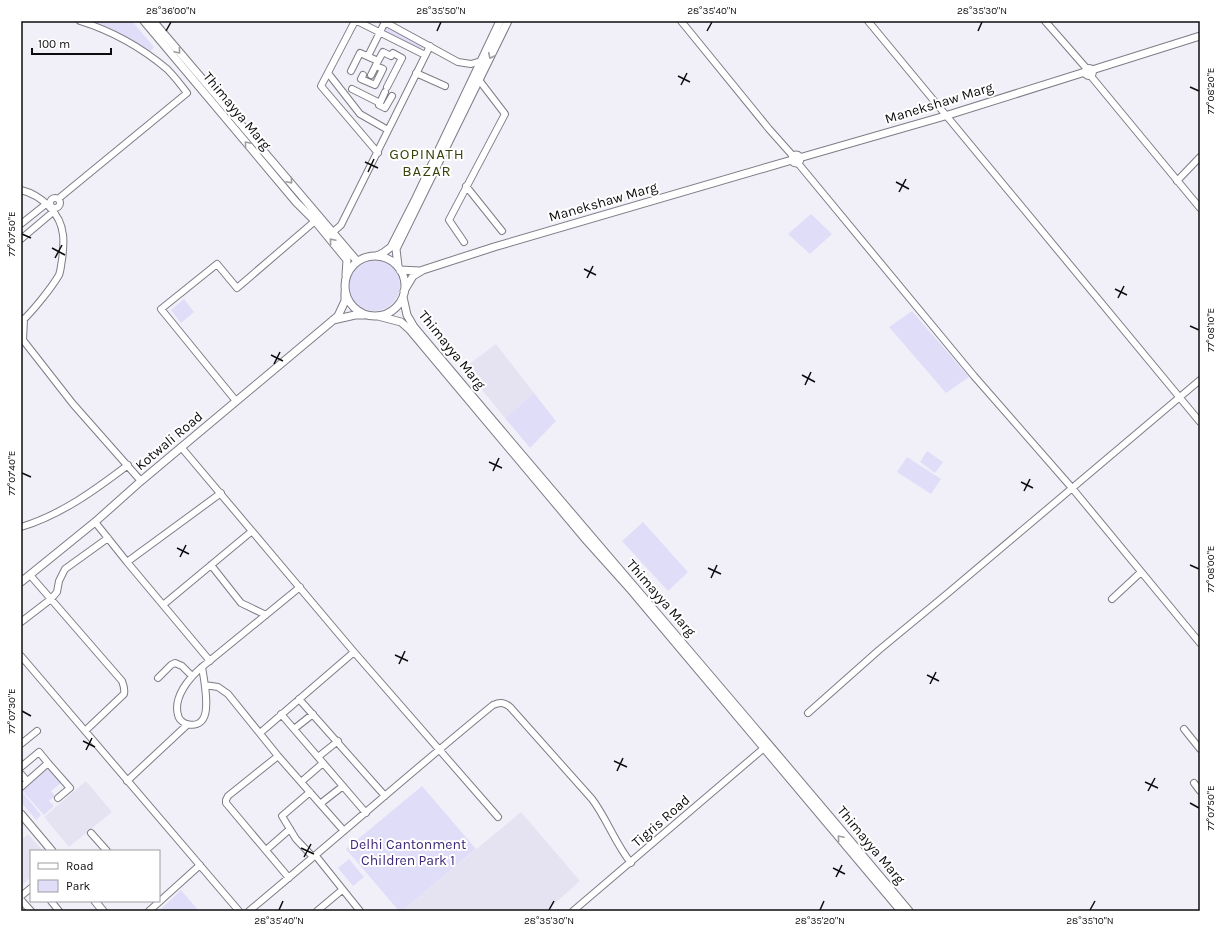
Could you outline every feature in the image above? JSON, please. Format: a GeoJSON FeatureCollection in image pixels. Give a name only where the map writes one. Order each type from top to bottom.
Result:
{"type":"FeatureCollection","features":[{"type":"Feature","properties":{"kind":"street"},"geometry":{"type":"LineString","coordinates":[[21,224],[48,205],[51,199],[58,199],[187,93],[168,70],[139,49],[99,26],[80,21]]}},
{"type":"Feature","properties":{"kind":"street","name":"Thimayya Marg"},"geometry":{"type":"LineString","coordinates":[[144,21],[333,232],[357,261]]}},
{"type":"Feature","properties":{"kind":"street","name":"Thimayya Marg"},"geometry":{"type":"LineString","coordinates":[[153,21],[198,81],[299,206],[315,221],[347,260],[346,275]]}},
{"type":"Feature","properties":{"kind":"street"},"geometry":{"type":"LineString","coordinates":[[378,153],[321,86],[356,21],[425,55]]}},
{"type":"Feature","properties":{"kind":"street"},"geometry":{"type":"LineString","coordinates":[[333,320],[355,315],[374,316],[386,314],[399,304],[404,294],[403,276],[393,248],[500,21]]}},
{"type":"Feature","properties":{"kind":"street"},"geometry":{"type":"LineString","coordinates":[[377,256],[393,248],[480,80],[508,21]]}},
{"type":"Feature","properties":{"kind":"street"},"geometry":{"type":"LineString","coordinates":[[680,21],[974,376],[1072,488],[1200,643]]}},
{"type":"Feature","properties":{"kind":"street"},"geometry":{"type":"LineString","coordinates":[[868,21],[1200,422]]}},
{"type":"Feature","properties":{"kind":"street"},"geometry":{"type":"LineString","coordinates":[[1045,21],[1089,71],[1200,208]]}},
{"type":"Feature","properties":{"kind":"street"},"geometry":{"type":"LineString","coordinates":[[368,56],[384,22],[458,62],[473,64],[480,62]]}},
{"type":"Feature","properties":{"kind":"street","name":"Manekshaw Marg"},"geometry":{"type":"LineString","coordinates":[[399,268],[411,271],[422,270],[494,247],[946,116],[1200,36]]}},
{"type":"Feature","properties":{"kind":"street"},"geometry":{"type":"LineString","coordinates":[[333,232],[341,225],[430,46]]}},
{"type":"Feature","properties":{"kind":"street"},"geometry":{"type":"LineString","coordinates":[[371,75],[383,52],[391,56],[393,53],[402,58],[378,106]]}},
{"type":"Feature","properties":{"kind":"street"},"geometry":{"type":"LineString","coordinates":[[351,71],[360,53],[368,56],[383,69],[375,86],[361,79],[363,75]]}},
{"type":"Feature","properties":{"kind":"street"},"geometry":{"type":"LineString","coordinates":[[328,73],[360,114],[388,130]]}},
{"type":"Feature","properties":{"kind":"street"},"geometry":{"type":"LineString","coordinates":[[416,73],[445,86]]}},
{"type":"Feature","properties":{"kind":"street"},"geometry":{"type":"LineString","coordinates":[[464,242],[449,220],[505,114],[480,80]]}},
{"type":"Feature","properties":{"kind":"street"},"geometry":{"type":"LineString","coordinates":[[352,89],[384,111],[392,96]]}},
{"type":"Feature","properties":{"kind":"street"},"geometry":{"type":"LineString","coordinates":[[1177,181],[1200,158]]}},
{"type":"Feature","properties":{"kind":"street"},"geometry":{"type":"LineString","coordinates":[[466,186],[502,231]]}},
{"type":"Feature","properties":{"kind":"street"},"geometry":{"type":"LineString","coordinates":[[21,190],[31,193],[48,205],[60,223],[64,235],[59,274],[47,292],[23,321],[22,340],[73,404],[141,481]]}},
{"type":"Feature","properties":{"kind":"street"},"geometry":{"type":"LineString","coordinates":[[21,229],[24,237],[53,212]]}},
{"type":"Feature","properties":{"kind":"street"},"geometry":{"type":"LineString","coordinates":[[236,401],[161,309],[217,264],[237,288],[315,221]]}},
{"type":"Feature","properties":{"kind":"street"},"geometry":{"type":"LineString","coordinates":[[333,320],[338,316],[345,301],[344,283],[346,275],[357,261],[364,258],[377,256],[385,257],[399,268]]}},
{"type":"Feature","properties":{"kind":"street","name":"Manekshaw Marg"},"geometry":{"type":"LineString","coordinates":[[404,294],[412,276],[422,270]]}},
{"type":"Feature","properties":{"kind":"street"},"geometry":{"type":"LineString","coordinates":[[345,292],[348,301],[354,308],[362,313],[374,316]]}},
{"type":"Feature","properties":{"kind":"street","name":"Thimayya Marg"},"geometry":{"type":"LineString","coordinates":[[404,294],[407,316],[414,327],[631,590],[901,911]]}},
{"type":"Feature","properties":{"kind":"street","name":"Thimayya Marg"},"geometry":{"type":"LineString","coordinates":[[374,316],[401,322],[410,330],[589,539],[663,619],[909,911]]}},
{"type":"Feature","properties":{"kind":"street","name":"Kotwali Road"},"geometry":{"type":"LineString","coordinates":[[21,582],[95,522],[181,447],[333,320]]}},
{"type":"Feature","properties":{"kind":"street"},"geometry":{"type":"LineString","coordinates":[[808,712],[879,650],[1200,380]]}},
{"type":"Feature","properties":{"kind":"street"},"geometry":{"type":"LineString","coordinates":[[181,447],[354,652],[498,817]]}},
{"type":"Feature","properties":{"kind":"street"},"geometry":{"type":"LineString","coordinates":[[21,527],[34,523],[68,506],[101,486],[128,465]]}},
{"type":"Feature","properties":{"kind":"street"},"geometry":{"type":"LineString","coordinates":[[127,562],[221,493]]}},
{"type":"Feature","properties":{"kind":"street"},"geometry":{"type":"LineString","coordinates":[[95,522],[210,661]]}},
{"type":"Feature","properties":{"kind":"street"},"geometry":{"type":"LineString","coordinates":[[163,605],[252,531]]}},
{"type":"Feature","properties":{"kind":"street"},"geometry":{"type":"LineString","coordinates":[[21,622],[52,599],[57,592],[59,580],[65,569],[108,538]]}},
{"type":"Feature","properties":{"kind":"street"},"geometry":{"type":"LineString","coordinates":[[211,565],[241,603],[266,615]]}},
{"type":"Feature","properties":{"kind":"street"},"geometry":{"type":"LineString","coordinates":[[1112,599],[1141,572]]}},
{"type":"Feature","properties":{"kind":"street"},"geometry":{"type":"LineString","coordinates":[[30,575],[122,681],[124,686],[124,694],[85,731]]}},
{"type":"Feature","properties":{"kind":"street"},"geometry":{"type":"LineString","coordinates":[[187,725],[180,720],[177,714],[181,694],[192,676],[300,587]]}},
{"type":"Feature","properties":{"kind":"street"},"geometry":{"type":"LineString","coordinates":[[260,733],[354,652]]}},
{"type":"Feature","properties":{"kind":"street"},"geometry":{"type":"LineString","coordinates":[[21,656],[239,911]]}},
{"type":"Feature","properties":{"kind":"street"},"geometry":{"type":"LineString","coordinates":[[158,678],[171,664],[175,663],[182,666],[192,676]]}},
{"type":"Feature","properties":{"kind":"street"},"geometry":{"type":"LineString","coordinates":[[128,780],[187,725],[195,724],[202,720],[206,708],[205,685],[202,667]]}},
{"type":"Feature","properties":{"kind":"street"},"geometry":{"type":"LineString","coordinates":[[205,685],[218,687],[228,694],[278,756],[344,831]]}},
{"type":"Feature","properties":{"kind":"street"},"geometry":{"type":"LineString","coordinates":[[299,698],[385,796]]}},
{"type":"Feature","properties":{"kind":"street"},"geometry":{"type":"LineString","coordinates":[[249,911],[366,813],[439,749],[493,705],[499,702],[505,703],[510,707],[592,799],[603,814],[620,847],[631,863]]}},
{"type":"Feature","properties":{"kind":"street"},"geometry":{"type":"LineString","coordinates":[[281,714],[366,813]]}},
{"type":"Feature","properties":{"kind":"street"},"geometry":{"type":"LineString","coordinates":[[294,729],[313,714]]}},
{"type":"Feature","properties":{"kind":"street"},"geometry":{"type":"LineString","coordinates":[[1184,729],[1200,749]]}},
{"type":"Feature","properties":{"kind":"street"},"geometry":{"type":"LineString","coordinates":[[21,744],[37,730]]}},
{"type":"Feature","properties":{"kind":"street"},"geometry":{"type":"LineString","coordinates":[[318,757],[338,741]]}},
{"type":"Feature","properties":{"kind":"street","name":"Tigris Road"},"geometry":{"type":"LineString","coordinates":[[573,911],[764,748]]}},
{"type":"Feature","properties":{"kind":"street"},"geometry":{"type":"LineString","coordinates":[[21,767],[39,752],[70,788],[58,798]]}},
{"type":"Feature","properties":{"kind":"street"},"geometry":{"type":"LineString","coordinates":[[278,756],[228,796],[226,803],[288,878]]}},
{"type":"Feature","properties":{"kind":"street"},"geometry":{"type":"LineString","coordinates":[[21,786],[48,763]]}},
{"type":"Feature","properties":{"kind":"street"},"geometry":{"type":"LineString","coordinates":[[301,782],[323,763]]}},
{"type":"Feature","properties":{"kind":"street"},"geometry":{"type":"LineString","coordinates":[[21,774],[27,781]]}},
{"type":"Feature","properties":{"kind":"street"},"geometry":{"type":"LineString","coordinates":[[1194,783],[1200,791]]}},
{"type":"Feature","properties":{"kind":"street"},"geometry":{"type":"LineString","coordinates":[[320,804],[343,786]]}},
{"type":"Feature","properties":{"kind":"street"},"geometry":{"type":"LineString","coordinates":[[310,792],[282,814],[282,817],[300,844],[314,857],[360,911]]}},
{"type":"Feature","properties":{"kind":"street"},"geometry":{"type":"LineString","coordinates":[[21,814],[51,850]]}},
{"type":"Feature","properties":{"kind":"street"},"geometry":{"type":"LineString","coordinates":[[266,850],[290,830]]}},
{"type":"Feature","properties":{"kind":"street"},"geometry":{"type":"LineString","coordinates":[[91,833],[106,850]]}},
{"type":"Feature","properties":{"kind":"street"},"geometry":{"type":"LineString","coordinates":[[160,902],[200,865]]}},
{"type":"Feature","properties":{"kind":"street"},"geometry":{"type":"LineString","coordinates":[[21,896],[30,889]]}},
{"type":"Feature","properties":{"kind":"street"},"geometry":{"type":"LineString","coordinates":[[317,911],[342,890]]}},
{"type":"Feature","properties":{"kind":"street"},"geometry":{"type":"LineString","coordinates":[[21,900],[31,911]]}},
{"type":"Feature","properties":{"kind":"street"},"geometry":{"type":"LineString","coordinates":[[52,902],[59,911]]}},
{"type":"Feature","properties":{"kind":"street"},"geometry":{"type":"LineString","coordinates":[[96,902],[103,911]]}},
{"type":"Feature","properties":{"kind":"street"},"geometry":{"type":"LineString","coordinates":[[152,909],[160,902]]}},
{"type":"Feature","properties":{"kind":"shaded area"},"geometry":{"type":"Polygon","coordinates":[[[496,344],[534,393],[505,418],[464,368],[496,344]]]}},
{"type":"Feature","properties":{"kind":"shaded area"},"geometry":{"type":"Polygon","coordinates":[[[86,781],[112,812],[69,847],[44,817],[86,781]]]}},
{"type":"Feature","properties":{"kind":"shaded area"},"geometry":{"type":"Polygon","coordinates":[[[521,812],[580,881],[546,911],[402,911],[521,812]]]}},
{"type":"Feature","properties":{"kind":"shaded area"},"geometry":{"type":"Polygon","coordinates":[[[28,834],[42,850],[30,850],[30,878],[21,886],[21,840],[28,834]]]}},
{"type":"Feature","properties":{"kind":"green space"},"geometry":{"type":"Polygon","coordinates":[[[91,21],[132,21],[154,47],[150,52],[108,27],[91,21]]]}},
{"type":"Feature","properties":{"kind":"green space"},"geometry":{"type":"Polygon","coordinates":[[[386,26],[424,45],[421,50],[384,31],[386,26]]]}},
{"type":"Feature","properties":{"kind":"green space"},"geometry":{"type":"Polygon","coordinates":[[[811,214],[832,234],[810,254],[788,234],[811,214]]]}},
{"type":"Feature","properties":{"kind":"green space"},"geometry":{"type":"Polygon","coordinates":[[[374,259],[388,263],[396,271],[400,285],[396,299],[388,307],[374,311],[360,307],[352,299],[348,285],[352,271],[360,263],[374,259]]]}},
{"type":"Feature","properties":{"kind":"green space"},"geometry":{"type":"Polygon","coordinates":[[[184,299],[194,312],[181,323],[171,310],[184,299]]]}},
{"type":"Feature","properties":{"kind":"green space"},"geometry":{"type":"Polygon","coordinates":[[[912,311],[969,377],[946,393],[889,327],[912,311]]]}},
{"type":"Feature","properties":{"kind":"green space"},"geometry":{"type":"Polygon","coordinates":[[[534,393],[556,421],[530,448],[505,418],[534,393]]]}},
{"type":"Feature","properties":{"kind":"green space"},"geometry":{"type":"Polygon","coordinates":[[[927,451],[943,462],[935,473],[920,462],[927,451]]]}},
{"type":"Feature","properties":{"kind":"green space"},"geometry":{"type":"Polygon","coordinates":[[[907,457],[941,479],[931,494],[897,472],[907,457]]]}},
{"type":"Feature","properties":{"kind":"green space"},"geometry":{"type":"Polygon","coordinates":[[[643,522],[688,572],[668,591],[622,541],[643,522]]]}},
{"type":"Feature","properties":{"kind":"green space"},"geometry":{"type":"Polygon","coordinates":[[[47,765],[62,782],[51,791],[55,796],[49,801],[54,806],[44,815],[21,789],[47,765]]]}},
{"type":"Feature","properties":{"kind":"green space","name":"Delhi Cantonment Children Park 1"},"geometry":{"type":"Polygon","coordinates":[[[422,786],[476,849],[402,911],[399,911],[346,849],[422,786]]]}},
{"type":"Feature","properties":{"kind":"green space"},"geometry":{"type":"Polygon","coordinates":[[[21,790],[41,815],[36,820],[21,802],[21,790]]]}},
{"type":"Feature","properties":{"kind":"green space"},"geometry":{"type":"Polygon","coordinates":[[[349,859],[364,877],[353,886],[338,868],[349,859]]]}},
{"type":"Feature","properties":{"kind":"green space"},"geometry":{"type":"Polygon","coordinates":[[[181,890],[199,911],[159,911],[181,890]]]}},
{"type":"Feature","properties":{"kind":"district","name":"GOPINATH BAZAR"},"geometry":{"type":"Point","coordinates":[427,162]}}]}
